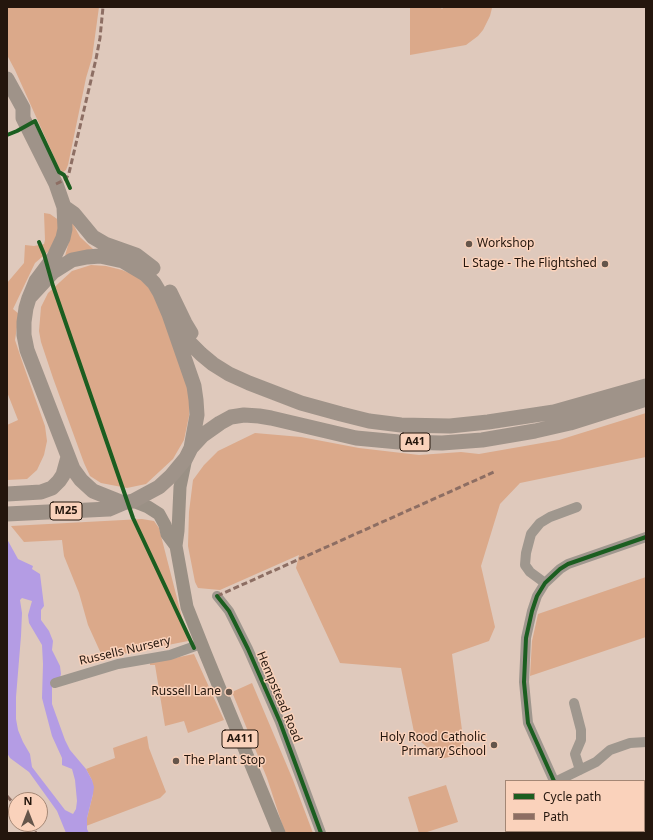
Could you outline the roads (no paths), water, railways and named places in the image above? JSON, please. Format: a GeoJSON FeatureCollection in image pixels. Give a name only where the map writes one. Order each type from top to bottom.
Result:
{"type":"FeatureCollection","features":[{"type":"Feature","properties":{"kind":"highway"},"geometry":{"type":"LineString","coordinates":[[7,79],[22,108],[23,118],[72,215],[84,235],[105,251],[145,274],[154,283],[169,314],[194,386],[197,415],[188,453],[171,476],[159,487],[128,502],[93,491],[81,480],[73,469],[27,350],[24,335],[24,322],[29,298],[36,281],[54,257],[72,215]]}},
{"type":"Feature","properties":{"kind":"highway"},"geometry":{"type":"LineString","coordinates":[[7,99],[15,114],[23,118]]}},
{"type":"Feature","properties":{"kind":"highway"},"geometry":{"type":"LineString","coordinates":[[72,215],[93,237],[105,244],[136,255],[152,267],[169,288],[189,330],[205,349],[222,362],[266,384],[287,398]]}},
{"type":"Feature","properties":{"kind":"highway"},"geometry":{"type":"LineString","coordinates":[[29,298],[53,272],[72,260],[100,256],[123,261]]}},
{"type":"Feature","properties":{"kind":"highway","name":"A41"},"geometry":{"type":"LineString","coordinates":[[169,314],[201,354],[213,364],[249,384],[287,398],[369,421],[450,426],[488,422],[554,412],[646,386]]}},
{"type":"Feature","properties":{"kind":"highway"},"geometry":{"type":"LineString","coordinates":[[515,418],[646,376]]}},
{"type":"Feature","properties":{"kind":"highway","name":"A41"},"geometry":{"type":"LineString","coordinates":[[188,453],[203,436],[220,424],[231,417],[244,415],[259,416],[356,438],[399,442],[442,443],[482,440],[534,431],[570,423],[646,399]]}},
{"type":"Feature","properties":{"kind":"highway","name":"M25"},"geometry":{"type":"LineString","coordinates":[[7,494],[41,492],[52,488],[63,476],[68,457]]}},
{"type":"Feature","properties":{"kind":"highway","name":"M25"},"geometry":{"type":"LineString","coordinates":[[7,514],[109,508],[128,502]]}},
{"type":"Feature","properties":{"kind":"main road","name":"A411"},"geometry":{"type":"LineString","coordinates":[[188,453],[180,487],[176,546],[187,607],[279,833]]}},
{"type":"Feature","properties":{"kind":"main road","name":"A411"},"geometry":{"type":"LineString","coordinates":[[128,502],[148,507],[159,514],[165,525],[167,534],[176,546]]}},
{"type":"Feature","properties":{"kind":"street"},"geometry":{"type":"LineString","coordinates":[[545,583],[530,572],[525,565],[526,553],[531,534],[540,523],[550,516],[577,507]]}},
{"type":"Feature","properties":{"kind":"street"},"geometry":{"type":"LineString","coordinates":[[554,780],[528,723],[524,682],[526,638],[537,596],[545,583],[554,573],[568,564],[646,537]]}},
{"type":"Feature","properties":{"kind":"street","name":"Hempstead Road"},"geometry":{"type":"LineString","coordinates":[[217,596],[229,611],[248,649],[274,709],[321,833]]}},
{"type":"Feature","properties":{"kind":"street","name":"Russells Nursery"},"geometry":{"type":"LineString","coordinates":[[55,682],[118,664],[170,655],[202,644]]}},
{"type":"Feature","properties":{"kind":"street"},"geometry":{"type":"LineString","coordinates":[[574,703],[581,730],[581,740],[575,754],[580,770]]}},
{"type":"Feature","properties":{"kind":"street"},"geometry":{"type":"LineString","coordinates":[[559,780],[596,762],[610,750],[630,743],[646,742]]}},
{"type":"Feature","properties":{"kind":"place","name":"Workshop"},"geometry":{"type":"Point","coordinates":[469,244]}},
{"type":"Feature","properties":{"kind":"place","name":"L Stage - The Flightshed"},"geometry":{"type":"Point","coordinates":[605,264]}},
{"type":"Feature","properties":{"kind":"place","name":"Russell Lane"},"geometry":{"type":"Point","coordinates":[229,692]}},
{"type":"Feature","properties":{"kind":"place","name":"Holy Rood Catholic Primary School"},"geometry":{"type":"Point","coordinates":[494,745]}},
{"type":"Feature","properties":{"kind":"place","name":"The Plant Stop"},"geometry":{"type":"Point","coordinates":[176,761]}}]}
